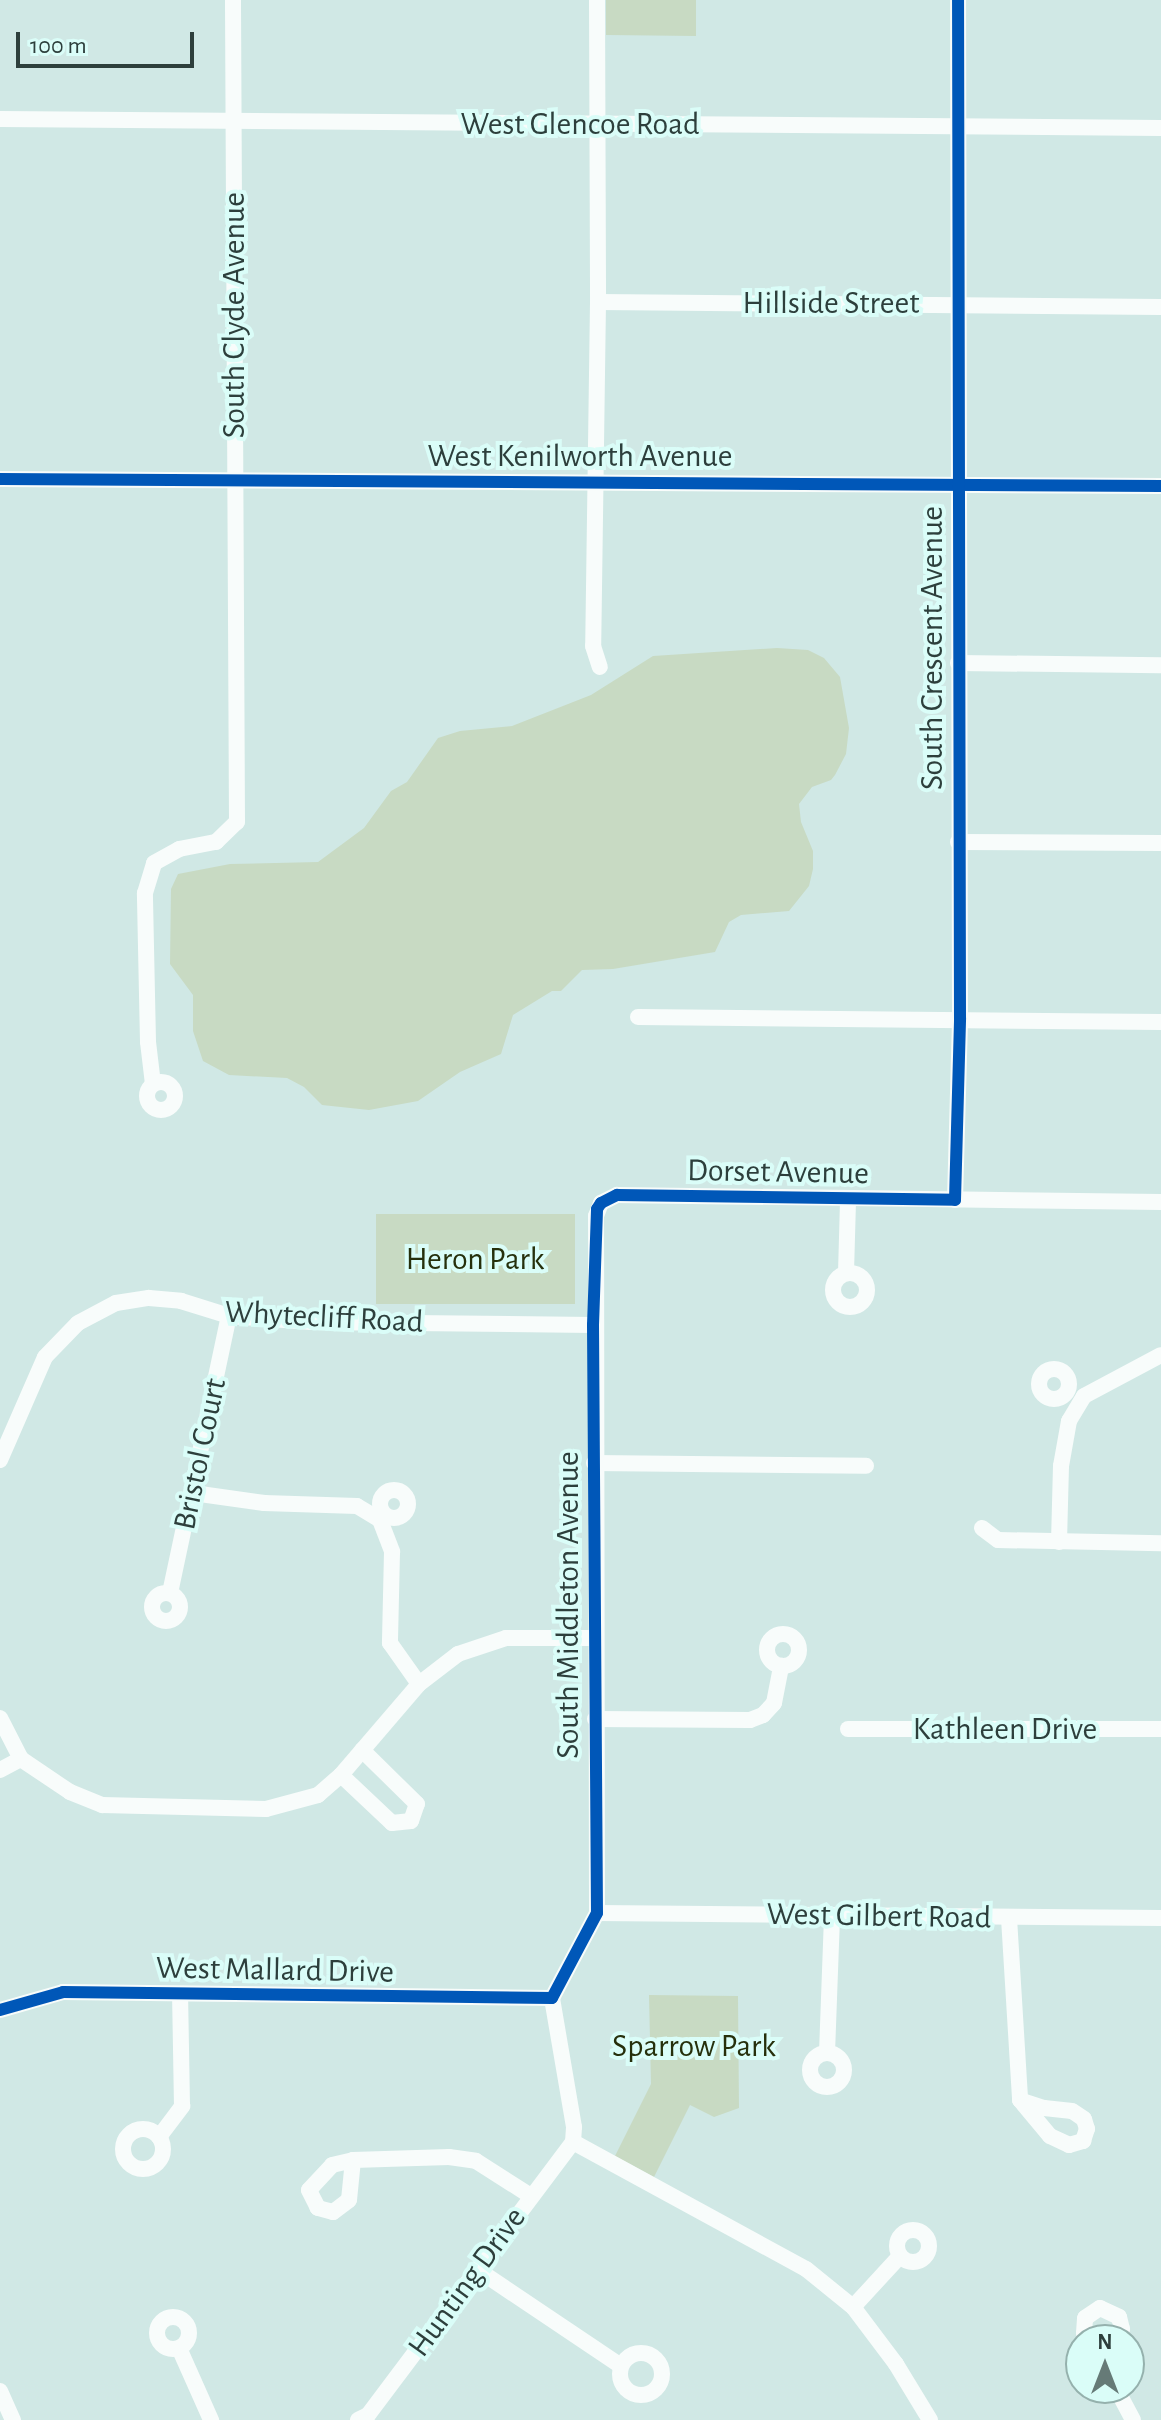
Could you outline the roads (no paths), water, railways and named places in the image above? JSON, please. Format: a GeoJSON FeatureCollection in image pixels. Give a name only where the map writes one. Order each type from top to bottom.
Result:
{"type":"FeatureCollection","features":[{"type":"Feature","properties":{"kind":"street","name":"South Clyde Avenue"},"geometry":{"type":"LineString","coordinates":[[153,1084],[148,1042],[145,893],[154,863],[179,849],[216,842],[237,822],[233,0]]}},
{"type":"Feature","properties":{"kind":"street"},"geometry":{"type":"LineString","coordinates":[[597,0],[598,302],[593,646],[600,667]]}},
{"type":"Feature","properties":{"kind":"street","name":"South Crescent Avenue"},"geometry":{"type":"LineString","coordinates":[[955,1200],[960,1018],[958,0]]}},
{"type":"Feature","properties":{"kind":"street","name":"West Glencoe Road"},"geometry":{"type":"LineString","coordinates":[[0,119],[1161,128]]}},
{"type":"Feature","properties":{"kind":"street","name":"Hillside Street"},"geometry":{"type":"LineString","coordinates":[[598,302],[1161,307]]}},
{"type":"Feature","properties":{"kind":"street","name":"West Kenilworth Avenue"},"geometry":{"type":"LineString","coordinates":[[0,479],[235,483],[595,481],[1161,486]]}},
{"type":"Feature","properties":{"kind":"street"},"geometry":{"type":"LineString","coordinates":[[958,663],[1161,665]]}},
{"type":"Feature","properties":{"kind":"street"},"geometry":{"type":"LineString","coordinates":[[958,842],[1161,843]]}},
{"type":"Feature","properties":{"kind":"street"},"geometry":{"type":"LineString","coordinates":[[638,1017],[1161,1022]]}},
{"type":"Feature","properties":{"kind":"street","name":"Dorset Avenue"},"geometry":{"type":"LineString","coordinates":[[601,1203],[617,1195],[1161,1202]]}},
{"type":"Feature","properties":{"kind":"street"},"geometry":{"type":"LineString","coordinates":[[846,1273],[848,1200]]}},
{"type":"Feature","properties":{"kind":"street","name":"South Middleton Avenue"},"geometry":{"type":"LineString","coordinates":[[552,1998],[597,1913],[593,1325],[596,1216],[601,1203]]}},
{"type":"Feature","properties":{"kind":"street","name":"Whytecliff Road"},"geometry":{"type":"LineString","coordinates":[[0,1460],[45,1357],[78,1323],[116,1303],[149,1298],[181,1301],[229,1316],[311,1322],[593,1325]]}},
{"type":"Feature","properties":{"kind":"street","name":"Bristol Court"},"geometry":{"type":"LineString","coordinates":[[170,1593],[229,1316]]}},
{"type":"Feature","properties":{"kind":"street"},"geometry":{"type":"LineString","coordinates":[[1059,1542],[1061,1466],[1072,1400],[1154,1370],[1161,1355]]}},
{"type":"Feature","properties":{"kind":"street"},"geometry":{"type":"LineString","coordinates":[[594,1463],[866,1466]]}},
{"type":"Feature","properties":{"kind":"street"},"geometry":{"type":"LineString","coordinates":[[193,1493],[264,1503],[357,1506],[382,1518],[392,1552],[390,1643],[419,1684]]}},
{"type":"Feature","properties":{"kind":"street"},"geometry":{"type":"LineString","coordinates":[[982,1528],[998,1540],[1161,1543]]}},
{"type":"Feature","properties":{"kind":"street"},"geometry":{"type":"LineString","coordinates":[[0,1718],[21,1759],[70,1792],[102,1805],[266,1809],[318,1795],[341,1775],[419,1684],[458,1654],[506,1638],[594,1638]]}},
{"type":"Feature","properties":{"kind":"street"},"geometry":{"type":"LineString","coordinates":[[595,1719],[750,1720],[763,1715],[774,1703],[781,1666]]}},
{"type":"Feature","properties":{"kind":"street","name":"Kathleen Drive"},"geometry":{"type":"LineString","coordinates":[[848,1729],[1161,1729]]}},
{"type":"Feature","properties":{"kind":"street"},"geometry":{"type":"LineString","coordinates":[[341,1775],[392,1823],[411,1821],[417,1804],[362,1750]]}},
{"type":"Feature","properties":{"kind":"street"},"geometry":{"type":"LineString","coordinates":[[0,1770],[21,1759]]}},
{"type":"Feature","properties":{"kind":"street","name":"West Gilbert Road"},"geometry":{"type":"LineString","coordinates":[[597,1913],[1161,1918]]}},
{"type":"Feature","properties":{"kind":"street"},"geometry":{"type":"LineString","coordinates":[[827,2053],[832,1916]]}},
{"type":"Feature","properties":{"kind":"street"},"geometry":{"type":"LineString","coordinates":[[1009,1918],[1020,2100]]}},
{"type":"Feature","properties":{"kind":"street","name":"West Mallard Drive"},"geometry":{"type":"LineString","coordinates":[[0,2010],[63,1992],[180,1996],[552,1998]]}},
{"type":"Feature","properties":{"kind":"street"},"geometry":{"type":"LineString","coordinates":[[159,2137],[182,2106],[180,1996]]}},
{"type":"Feature","properties":{"kind":"street"},"geometry":{"type":"LineString","coordinates":[[552,1998],[574,2127],[573,2142],[806,2269],[853,2307],[896,2364],[930,2420]]}},
{"type":"Feature","properties":{"kind":"street","name":"Hunting Drive"},"geometry":{"type":"LineString","coordinates":[[358,2420],[368,2415],[573,2142]]}},
{"type":"Feature","properties":{"kind":"street"},"geometry":{"type":"LineString","coordinates":[[353,2160],[449,2157],[476,2161],[531,2196]]}},
{"type":"Feature","properties":{"kind":"street"},"geometry":{"type":"LineString","coordinates":[[853,2307],[900,2256]]}},
{"type":"Feature","properties":{"kind":"street"},"geometry":{"type":"LineString","coordinates":[[478,2270],[621,2366]]}},
{"type":"Feature","properties":{"kind":"street"},"geometry":{"type":"LineString","coordinates":[[1085,2324],[1085,2318],[1100,2308],[1115,2311],[1121,2324]]}},
{"type":"Feature","properties":{"kind":"street"},"geometry":{"type":"LineString","coordinates":[[179,2348],[211,2420]]}},
{"type":"Feature","properties":{"kind":"street"},"geometry":{"type":"LineString","coordinates":[[0,2391],[13,2420]]}},
{"type":"Feature","properties":{"kind":"park label","name":"Heron Park"},"geometry":{"type":"Point","coordinates":[475,1259]}},
{"type":"Feature","properties":{"kind":"park label","name":"Sparrow Park"},"geometry":{"type":"Point","coordinates":[694,2046]}}]}
